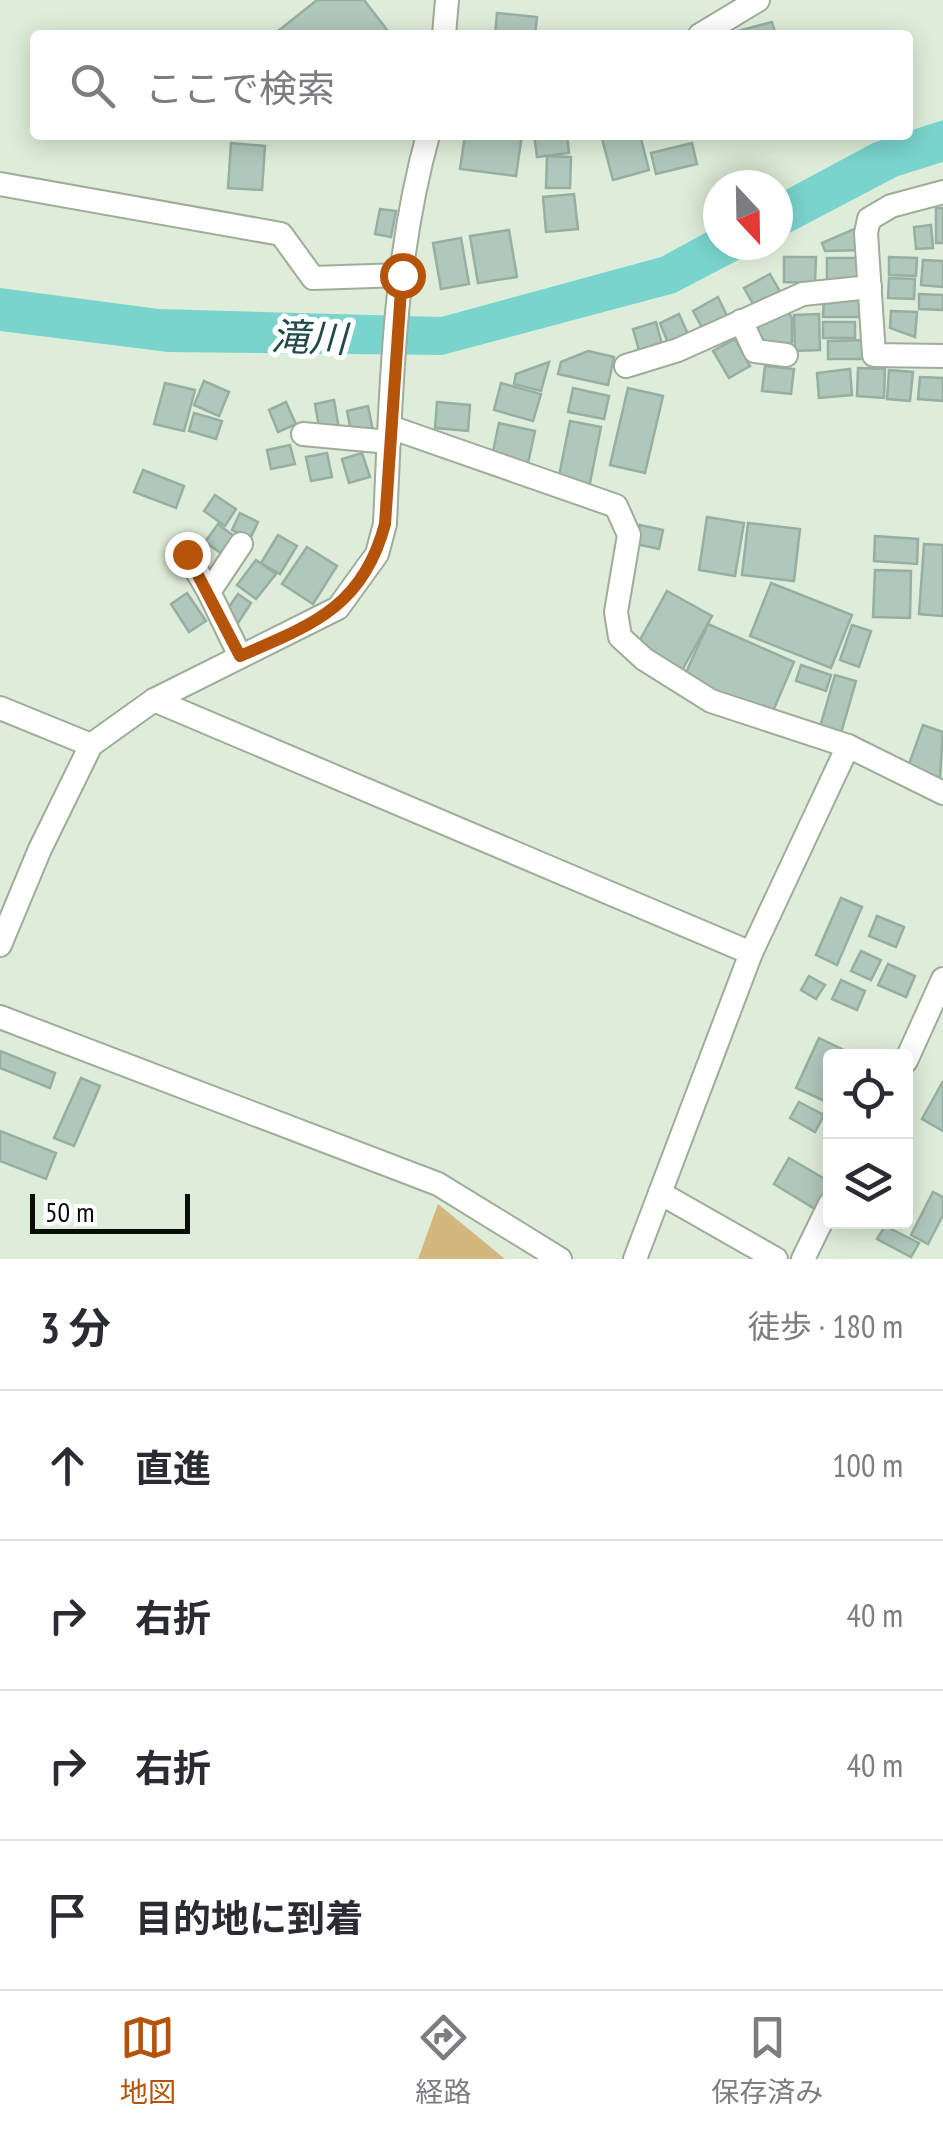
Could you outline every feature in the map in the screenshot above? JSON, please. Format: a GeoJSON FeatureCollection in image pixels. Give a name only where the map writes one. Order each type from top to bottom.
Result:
{"type":"FeatureCollection","features":[{"type":"Feature","properties":{"kind":"street"},"geometry":{"type":"LineString","coordinates":[[444,30],[447,0]]}},
{"type":"Feature","properties":{"kind":"street"},"geometry":{"type":"LineString","coordinates":[[708,30],[758,0]]}},
{"type":"Feature","properties":{"kind":"street"},"geometry":{"type":"LineString","coordinates":[[0,944],[40,849],[91,745],[154,700],[307,627],[338,608],[361,582],[377,554],[385,524],[401,282],[412,193],[427,140]]}},
{"type":"Feature","properties":{"kind":"street"},"geometry":{"type":"LineString","coordinates":[[0,184],[281,234],[313,278],[401,282]]}},
{"type":"Feature","properties":{"kind":"street"},"geometry":{"type":"LineString","coordinates":[[943,192],[891,206],[869,219],[874,356],[943,356]]}},
{"type":"Feature","properties":{"kind":"street"},"geometry":{"type":"LineString","coordinates":[[626,366],[678,350],[803,294],[870,287]]}},
{"type":"Feature","properties":{"kind":"street"},"geometry":{"type":"LineString","coordinates":[[741,321],[755,351],[786,355]]}},
{"type":"Feature","properties":{"kind":"street"},"geometry":{"type":"LineString","coordinates":[[303,434],[389,434],[616,506],[630,535],[616,612],[620,637],[644,659],[711,701],[848,746],[943,793]]}},
{"type":"Feature","properties":{"kind":"street"},"geometry":{"type":"LineString","coordinates":[[209,592],[241,544]]}},
{"type":"Feature","properties":{"kind":"street"},"geometry":{"type":"LineString","coordinates":[[187,554],[240,656]]}},
{"type":"Feature","properties":{"kind":"street"},"geometry":{"type":"LineString","coordinates":[[154,700],[752,954]]}},
{"type":"Feature","properties":{"kind":"street"},"geometry":{"type":"LineString","coordinates":[[0,708],[91,745]]}},
{"type":"Feature","properties":{"kind":"street"},"geometry":{"type":"LineString","coordinates":[[635,1259],[752,954],[848,746]]}},
{"type":"Feature","properties":{"kind":"street"},"geometry":{"type":"LineString","coordinates":[[911,1049],[943,979]]}},
{"type":"Feature","properties":{"kind":"street"},"geometry":{"type":"LineString","coordinates":[[0,1018],[438,1184],[560,1259]]}},
{"type":"Feature","properties":{"kind":"street"},"geometry":{"type":"LineString","coordinates":[[660,1193],[776,1259]]}},
{"type":"Feature","properties":{"kind":"street"},"geometry":{"type":"LineString","coordinates":[[803,1259],[823,1218]]}},
{"type":"Feature","properties":{"kind":"shaded area"},"geometry":{"type":"Polygon","coordinates":[[[438,1204],[505,1259],[418,1259],[438,1204]]]}},
{"type":"Feature","properties":{"kind":"water"},"geometry":{"type":"Polygon","coordinates":[[[943,120],[943,162],[898,176],[793,231],[793,186],[873,143],[913,140],[913,130],[943,120]]]}},
{"type":"Feature","properties":{"kind":"water","name":"滝川"},"geometry":{"type":"Polygon","coordinates":[[[703,234],[703,260],[738,260],[675,293],[442,355],[168,352],[0,331],[0,288],[159,309],[441,317],[661,257],[703,234]]]}},
{"type":"Feature","properties":{"kind":"building"},"geometry":{"type":"Polygon","coordinates":[[[317,0],[364,0],[387,30],[279,30],[317,0]]]}},
{"type":"Feature","properties":{"kind":"building"},"geometry":{"type":"Polygon","coordinates":[[[497,13],[537,17],[536,30],[495,30],[497,13]]]}},
{"type":"Feature","properties":{"kind":"building"},"geometry":{"type":"Polygon","coordinates":[[[772,22],[774,30],[742,30],[772,22]]]}},
{"type":"Feature","properties":{"kind":"building"},"geometry":{"type":"Polygon","coordinates":[[[464,140],[521,140],[516,176],[460,169],[464,140]]]}},
{"type":"Feature","properties":{"kind":"building"},"geometry":{"type":"Polygon","coordinates":[[[535,140],[568,140],[569,153],[537,157],[535,140]]]}},
{"type":"Feature","properties":{"kind":"building"},"geometry":{"type":"Polygon","coordinates":[[[602,140],[641,140],[649,170],[613,180],[602,140]]]}},
{"type":"Feature","properties":{"kind":"building"},"geometry":{"type":"Polygon","coordinates":[[[231,143],[265,146],[262,190],[228,188],[231,143]]]}},
{"type":"Feature","properties":{"kind":"building"},"geometry":{"type":"Polygon","coordinates":[[[692,143],[697,164],[656,174],[651,153],[692,143]]]}},
{"type":"Feature","properties":{"kind":"building"},"geometry":{"type":"Polygon","coordinates":[[[547,156],[571,157],[570,188],[546,188],[547,156]]]}},
{"type":"Feature","properties":{"kind":"building"},"geometry":{"type":"Polygon","coordinates":[[[574,194],[578,229],[546,232],[543,197],[574,194]]]}},
{"type":"Feature","properties":{"kind":"building"},"geometry":{"type":"Polygon","coordinates":[[[936,208],[943,208],[943,243],[936,243],[936,208]]]}},
{"type":"Feature","properties":{"kind":"building"},"geometry":{"type":"Polygon","coordinates":[[[380,209],[396,211],[391,237],[375,234],[380,209]]]}},
{"type":"Feature","properties":{"kind":"building"},"geometry":{"type":"Polygon","coordinates":[[[931,225],[933,248],[916,249],[914,227],[931,225]]]}},
{"type":"Feature","properties":{"kind":"building"},"geometry":{"type":"Polygon","coordinates":[[[861,226],[862,250],[825,251],[822,243],[861,226]]]}},
{"type":"Feature","properties":{"kind":"building"},"geometry":{"type":"Polygon","coordinates":[[[509,230],[517,277],[478,283],[470,236],[509,230]]]}},
{"type":"Feature","properties":{"kind":"building"},"geometry":{"type":"Polygon","coordinates":[[[461,238],[469,284],[441,289],[433,243],[461,238]]]}},
{"type":"Feature","properties":{"kind":"building"},"geometry":{"type":"Polygon","coordinates":[[[816,257],[815,283],[784,282],[784,260],[816,257]]]}},
{"type":"Feature","properties":{"kind":"building"},"geometry":{"type":"Polygon","coordinates":[[[889,257],[917,258],[916,276],[889,275],[889,257]]]}},
{"type":"Feature","properties":{"kind":"building"},"geometry":{"type":"Polygon","coordinates":[[[827,258],[858,258],[858,282],[827,282],[827,258]]]}},
{"type":"Feature","properties":{"kind":"building"},"geometry":{"type":"Polygon","coordinates":[[[923,260],[943,261],[943,287],[921,285],[923,260]]]}},
{"type":"Feature","properties":{"kind":"building"},"geometry":{"type":"Polygon","coordinates":[[[770,274],[782,295],[756,309],[744,288],[770,274]]]}},
{"type":"Feature","properties":{"kind":"building"},"geometry":{"type":"Polygon","coordinates":[[[889,278],[915,279],[914,299],[888,298],[889,278]]]}},
{"type":"Feature","properties":{"kind":"building"},"geometry":{"type":"Polygon","coordinates":[[[919,294],[943,295],[943,310],[919,309],[919,294]]]}},
{"type":"Feature","properties":{"kind":"building"},"geometry":{"type":"Polygon","coordinates":[[[824,296],[860,296],[860,317],[823,317],[824,296]]]}},
{"type":"Feature","properties":{"kind":"building"},"geometry":{"type":"Polygon","coordinates":[[[718,297],[728,318],[704,331],[693,311],[718,297]]]}},
{"type":"Feature","properties":{"kind":"building"},"geometry":{"type":"Polygon","coordinates":[[[786,308],[792,318],[792,342],[772,354],[755,327],[786,308]]]}},
{"type":"Feature","properties":{"kind":"building"},"geometry":{"type":"Polygon","coordinates":[[[891,311],[917,312],[915,337],[890,328],[891,311]]]}},
{"type":"Feature","properties":{"kind":"building"},"geometry":{"type":"Polygon","coordinates":[[[679,314],[691,341],[671,350],[660,323],[679,314]]]}},
{"type":"Feature","properties":{"kind":"building"},"geometry":{"type":"Polygon","coordinates":[[[819,314],[820,350],[795,351],[794,315],[819,314]]]}},
{"type":"Feature","properties":{"kind":"building"},"geometry":{"type":"Polygon","coordinates":[[[656,322],[663,348],[640,354],[633,329],[656,322]]]}},
{"type":"Feature","properties":{"kind":"building"},"geometry":{"type":"Polygon","coordinates":[[[823,322],[855,322],[855,338],[823,338],[823,322]]]}},
{"type":"Feature","properties":{"kind":"building"},"geometry":{"type":"Polygon","coordinates":[[[735,339],[750,366],[729,378],[713,351],[735,339]]]}},
{"type":"Feature","properties":{"kind":"building"},"geometry":{"type":"Polygon","coordinates":[[[864,340],[865,359],[828,359],[828,341],[864,340]]]}},
{"type":"Feature","properties":{"kind":"building"},"geometry":{"type":"Polygon","coordinates":[[[588,351],[614,357],[608,385],[558,374],[561,362],[588,351]]]}},
{"type":"Feature","properties":{"kind":"building"},"geometry":{"type":"Polygon","coordinates":[[[549,362],[541,391],[514,384],[516,374],[549,362]]]}},
{"type":"Feature","properties":{"kind":"building"},"geometry":{"type":"Polygon","coordinates":[[[765,366],[794,369],[791,394],[762,391],[765,366]]]}},
{"type":"Feature","properties":{"kind":"building"},"geometry":{"type":"Polygon","coordinates":[[[858,368],[885,369],[884,398],[857,396],[858,368]]]}},
{"type":"Feature","properties":{"kind":"building"},"geometry":{"type":"Polygon","coordinates":[[[850,369],[852,395],[819,398],[817,373],[850,369]]]}},
{"type":"Feature","properties":{"kind":"building"},"geometry":{"type":"Polygon","coordinates":[[[889,370],[913,372],[910,401],[887,399],[889,370]]]}},
{"type":"Feature","properties":{"kind":"building"},"geometry":{"type":"Polygon","coordinates":[[[920,377],[943,378],[943,401],[918,399],[920,377]]]}},
{"type":"Feature","properties":{"kind":"building"},"geometry":{"type":"Polygon","coordinates":[[[204,381],[229,392],[219,416],[194,405],[204,381]]]}},
{"type":"Feature","properties":{"kind":"building"},"geometry":{"type":"Polygon","coordinates":[[[165,383],[195,390],[184,431],[154,424],[165,383]]]}},
{"type":"Feature","properties":{"kind":"building"},"geometry":{"type":"Polygon","coordinates":[[[501,383],[541,394],[533,421],[494,410],[501,383]]]}},
{"type":"Feature","properties":{"kind":"building"},"geometry":{"type":"Polygon","coordinates":[[[573,388],[609,396],[604,419],[568,412],[573,388]]]}},
{"type":"Feature","properties":{"kind":"building"},"geometry":{"type":"Polygon","coordinates":[[[628,388],[663,396],[645,473],[610,465],[628,388]]]}},
{"type":"Feature","properties":{"kind":"building"},"geometry":{"type":"Polygon","coordinates":[[[334,400],[339,429],[320,433],[315,404],[334,400]]]}},
{"type":"Feature","properties":{"kind":"building"},"geometry":{"type":"Polygon","coordinates":[[[286,402],[296,424],[278,432],[269,410],[286,402]]]}},
{"type":"Feature","properties":{"kind":"building"},"geometry":{"type":"Polygon","coordinates":[[[437,402],[470,405],[468,431],[435,428],[437,402]]]}},
{"type":"Feature","properties":{"kind":"building"},"geometry":{"type":"Polygon","coordinates":[[[368,406],[373,431],[352,436],[347,411],[368,406]]]}},
{"type":"Feature","properties":{"kind":"building"},"geometry":{"type":"Polygon","coordinates":[[[194,413],[222,421],[216,439],[189,431],[194,413]]]}},
{"type":"Feature","properties":{"kind":"building"},"geometry":{"type":"Polygon","coordinates":[[[570,421],[601,427],[589,488],[558,481],[570,421]]]}},
{"type":"Feature","properties":{"kind":"building"},"geometry":{"type":"Polygon","coordinates":[[[499,423],[535,431],[528,463],[492,456],[499,423]]]}},
{"type":"Feature","properties":{"kind":"building"},"geometry":{"type":"Polygon","coordinates":[[[290,445],[295,464],[271,469],[267,450],[290,445]]]}},
{"type":"Feature","properties":{"kind":"building"},"geometry":{"type":"Polygon","coordinates":[[[327,453],[332,477],[311,481],[306,457],[327,453]]]}},
{"type":"Feature","properties":{"kind":"building"},"geometry":{"type":"Polygon","coordinates":[[[362,453],[370,477],[349,483],[342,459],[362,453]]]}},
{"type":"Feature","properties":{"kind":"building"},"geometry":{"type":"Polygon","coordinates":[[[143,470],[184,486],[176,508],[134,492],[143,470]]]}},
{"type":"Feature","properties":{"kind":"building"},"geometry":{"type":"Polygon","coordinates":[[[215,495],[236,509],[225,526],[204,511],[215,495]]]}},
{"type":"Feature","properties":{"kind":"building"},"geometry":{"type":"Polygon","coordinates":[[[240,513],[258,522],[250,539],[232,530],[240,513]]]}},
{"type":"Feature","properties":{"kind":"building"},"geometry":{"type":"Polygon","coordinates":[[[707,517],[744,523],[735,576],[699,570],[707,517]]]}},
{"type":"Feature","properties":{"kind":"building"},"geometry":{"type":"Polygon","coordinates":[[[748,523],[800,529],[794,581],[742,575],[748,523]]]}},
{"type":"Feature","properties":{"kind":"building"},"geometry":{"type":"Polygon","coordinates":[[[218,524],[235,537],[222,554],[205,542],[218,524]]]}},
{"type":"Feature","properties":{"kind":"building"},"geometry":{"type":"Polygon","coordinates":[[[640,525],[663,530],[659,549],[636,544],[640,525]]]}},
{"type":"Feature","properties":{"kind":"building"},"geometry":{"type":"Polygon","coordinates":[[[278,535],[297,546],[280,574],[261,563],[278,535]]]}},
{"type":"Feature","properties":{"kind":"building"},"geometry":{"type":"Polygon","coordinates":[[[875,536],[918,539],[917,564],[874,561],[875,536]]]}},
{"type":"Feature","properties":{"kind":"building"},"geometry":{"type":"Polygon","coordinates":[[[924,544],[943,545],[943,616],[919,614],[924,544]]]}},
{"type":"Feature","properties":{"kind":"building"},"geometry":{"type":"Polygon","coordinates":[[[307,547],[337,566],[313,604],[282,584],[307,547]]]}},
{"type":"Feature","properties":{"kind":"building"},"geometry":{"type":"Polygon","coordinates":[[[256,560],[276,574],[256,599],[237,585],[256,560]]]}},
{"type":"Feature","properties":{"kind":"building"},"geometry":{"type":"Polygon","coordinates":[[[875,570],[911,571],[910,618],[873,617],[875,570]]]}},
{"type":"Feature","properties":{"kind":"building"},"geometry":{"type":"Polygon","coordinates":[[[771,583],[852,615],[831,668],[750,636],[771,583]]]}},
{"type":"Feature","properties":{"kind":"building"},"geometry":{"type":"Polygon","coordinates":[[[667,591],[712,616],[680,674],[635,649],[667,591]]]}},
{"type":"Feature","properties":{"kind":"building"},"geometry":{"type":"Polygon","coordinates":[[[187,593],[206,621],[189,632],[171,604],[187,593]]]}},
{"type":"Feature","properties":{"kind":"building"},"geometry":{"type":"Polygon","coordinates":[[[238,594],[251,603],[238,623],[224,614],[238,594]]]}},
{"type":"Feature","properties":{"kind":"building"},"geometry":{"type":"Polygon","coordinates":[[[708,624],[794,662],[770,718],[683,679],[708,624]]]}},
{"type":"Feature","properties":{"kind":"building"},"geometry":{"type":"Polygon","coordinates":[[[852,625],[871,631],[859,667],[840,660],[852,625]]]}},
{"type":"Feature","properties":{"kind":"building"},"geometry":{"type":"Polygon","coordinates":[[[801,665],[831,675],[826,691],[796,681],[801,665]]]}},
{"type":"Feature","properties":{"kind":"building"},"geometry":{"type":"Polygon","coordinates":[[[835,675],[856,681],[841,733],[820,727],[835,675]]]}},
{"type":"Feature","properties":{"kind":"building"},"geometry":{"type":"Polygon","coordinates":[[[923,725],[943,732],[940,778],[908,767],[923,725]]]}},
{"type":"Feature","properties":{"kind":"building"},"geometry":{"type":"Polygon","coordinates":[[[841,898],[862,907],[837,965],[816,955],[841,898]]]}},
{"type":"Feature","properties":{"kind":"building"},"geometry":{"type":"Polygon","coordinates":[[[877,916],[904,927],[896,947],[869,936],[877,916]]]}},
{"type":"Feature","properties":{"kind":"building"},"geometry":{"type":"Polygon","coordinates":[[[861,951],[881,960],[871,980],[851,971],[861,951]]]}},
{"type":"Feature","properties":{"kind":"building"},"geometry":{"type":"Polygon","coordinates":[[[888,964],[915,976],[906,997],[878,985],[888,964]]]}},
{"type":"Feature","properties":{"kind":"building"},"geometry":{"type":"Polygon","coordinates":[[[809,976],[825,985],[816,999],[801,990],[809,976]]]}},
{"type":"Feature","properties":{"kind":"building"},"geometry":{"type":"Polygon","coordinates":[[[841,980],[865,991],[857,1010],[832,999],[841,980]]]}},
{"type":"Feature","properties":{"kind":"building"},"geometry":{"type":"Polygon","coordinates":[[[819,1038],[842,1049],[823,1049],[823,1100],[796,1088],[819,1038]]]}},
{"type":"Feature","properties":{"kind":"building"},"geometry":{"type":"Polygon","coordinates":[[[0,1051],[55,1073],[50,1088],[0,1068],[0,1051]]]}},
{"type":"Feature","properties":{"kind":"building"},"geometry":{"type":"Polygon","coordinates":[[[81,1078],[100,1086],[74,1146],[54,1138],[81,1078]]]}},
{"type":"Feature","properties":{"kind":"building"},"geometry":{"type":"Polygon","coordinates":[[[943,1081],[943,1131],[922,1119],[943,1081]]]}},
{"type":"Feature","properties":{"kind":"building"},"geometry":{"type":"Polygon","coordinates":[[[799,1102],[823,1114],[815,1132],[790,1118],[799,1102]]]}},
{"type":"Feature","properties":{"kind":"building"},"geometry":{"type":"Polygon","coordinates":[[[0,1131],[56,1153],[46,1179],[0,1161],[0,1131]]]}},
{"type":"Feature","properties":{"kind":"building"},"geometry":{"type":"Polygon","coordinates":[[[789,1158],[823,1178],[823,1195],[815,1209],[774,1184],[789,1158]]]}},
{"type":"Feature","properties":{"kind":"building"},"geometry":{"type":"Polygon","coordinates":[[[933,1192],[943,1197],[943,1215],[928,1244],[911,1235],[933,1192]]]}},
{"type":"Feature","properties":{"kind":"building"},"geometry":{"type":"Polygon","coordinates":[[[883,1229],[891,1229],[919,1243],[911,1257],[877,1239],[883,1229]]]}},
{"type":"Feature","properties":{"kind":"route"},"geometry":{"type":"LineString","coordinates":[[187,554],[240,656],[307,627],[338,608],[361,582],[377,554],[385,524],[402,275]]}}]}
